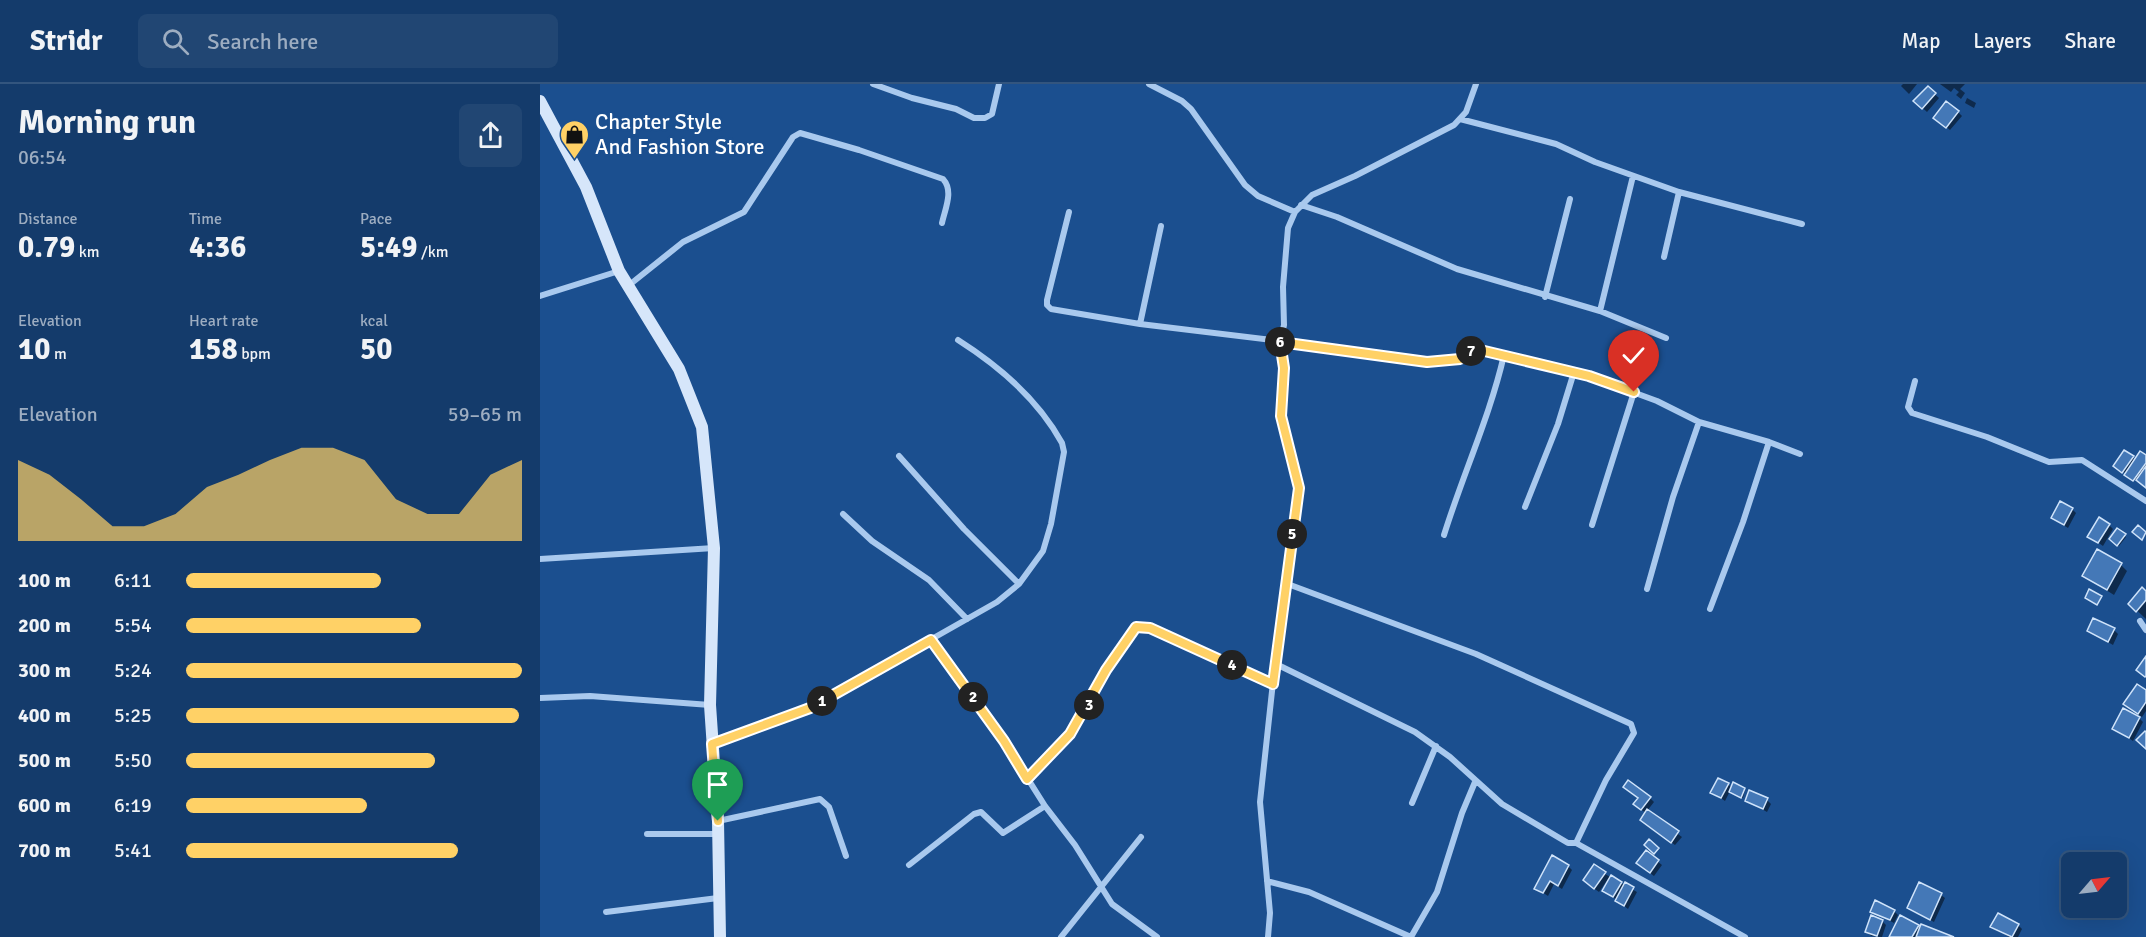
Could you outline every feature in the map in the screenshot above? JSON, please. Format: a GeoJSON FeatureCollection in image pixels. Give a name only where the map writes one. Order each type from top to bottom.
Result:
{"type":"FeatureCollection","features":[{"type":"Feature","properties":{"kind":"street"},"geometry":{"type":"LineString","coordinates":[[873,84],[956,110],[974,118],[985,118],[992,114],[999,84]]}},
{"type":"Feature","properties":{"kind":"street"},"geometry":{"type":"LineString","coordinates":[[1149,84],[1182,101],[1191,109],[1245,185],[1258,196],[1295,212]]}},
{"type":"Feature","properties":{"kind":"street"},"geometry":{"type":"LineString","coordinates":[[1268,937],[1267,881],[1259,818],[1274,663],[1299,488],[1281,416],[1284,368],[1280,342],[1284,325],[1288,228],[1295,212],[1312,195],[1424,142],[1460,119],[1470,103],[1476,84]]}},
{"type":"Feature","properties":{"kind":"street"},"geometry":{"type":"LineString","coordinates":[[540,101],[586,187],[619,271],[680,369],[694,400],[702,427],[714,548],[710,705],[718,828],[720,937]]}},
{"type":"Feature","properties":{"kind":"street"},"geometry":{"type":"LineString","coordinates":[[1460,119],[1556,144],[1633,176],[1679,192],[1802,224]]}},
{"type":"Feature","properties":{"kind":"street"},"geometry":{"type":"LineString","coordinates":[[628,286],[683,242],[744,212],[793,137],[800,133],[859,150],[943,179],[948,184],[949,193],[942,223]]}},
{"type":"Feature","properties":{"kind":"street"},"geometry":{"type":"LineString","coordinates":[[1600,311],[1633,176]]}},
{"type":"Feature","properties":{"kind":"street"},"geometry":{"type":"LineString","coordinates":[[1664,257],[1679,192]]}},
{"type":"Feature","properties":{"kind":"street"},"geometry":{"type":"LineString","coordinates":[[1545,297],[1570,199]]}},
{"type":"Feature","properties":{"kind":"street"},"geometry":{"type":"LineString","coordinates":[[1301,205],[1337,217],[1457,269],[1545,297],[1600,311],[1665,338]]}},
{"type":"Feature","properties":{"kind":"street"},"geometry":{"type":"LineString","coordinates":[[1070,212],[1047,305],[1051,309],[1140,324],[1427,362],[1460,359],[1476,349],[1574,372],[1634,392],[1699,423],[1769,442],[1800,454]]}},
{"type":"Feature","properties":{"kind":"street"},"geometry":{"type":"LineString","coordinates":[[1140,324],[1161,226]]}},
{"type":"Feature","properties":{"kind":"street"},"geometry":{"type":"LineString","coordinates":[[540,296],[619,271]]}},
{"type":"Feature","properties":{"kind":"street"},"geometry":{"type":"LineString","coordinates":[[712,744],[810,708],[968,619],[997,602],[1019,584],[1043,551],[1051,524],[1064,452],[1062,443],[1025,393],[984,357],[958,340]]}},
{"type":"Feature","properties":{"kind":"street"},"geometry":{"type":"LineString","coordinates":[[1444,535],[1464,471],[1495,394],[1504,355]]}},
{"type":"Feature","properties":{"kind":"street"},"geometry":{"type":"LineString","coordinates":[[1525,507],[1558,424],[1574,372]]}},
{"type":"Feature","properties":{"kind":"street"},"geometry":{"type":"LineString","coordinates":[[1915,381],[1908,407],[1911,413],[1987,437],[2049,462],[2082,460],[2146,501]]}},
{"type":"Feature","properties":{"kind":"street"},"geometry":{"type":"LineString","coordinates":[[1592,525],[1634,392]]}},
{"type":"Feature","properties":{"kind":"street"},"geometry":{"type":"LineString","coordinates":[[1647,589],[1673,497],[1699,423]]}},
{"type":"Feature","properties":{"kind":"street"},"geometry":{"type":"LineString","coordinates":[[1710,609],[1769,442]]}},
{"type":"Feature","properties":{"kind":"street"},"geometry":{"type":"LineString","coordinates":[[899,456],[964,529],[1019,584]]}},
{"type":"Feature","properties":{"kind":"street"},"geometry":{"type":"LineString","coordinates":[[843,514],[872,542],[929,580],[968,619]]}},
{"type":"Feature","properties":{"kind":"street"},"geometry":{"type":"LineString","coordinates":[[540,560],[714,548]]}},
{"type":"Feature","properties":{"kind":"street"},"geometry":{"type":"LineString","coordinates":[[1285,583],[1476,654],[1631,724],[1634,733],[1606,780],[1576,843]]}},
{"type":"Feature","properties":{"kind":"street"},"geometry":{"type":"LineString","coordinates":[[2140,621],[2146,630]]}},
{"type":"Feature","properties":{"kind":"street"},"geometry":{"type":"LineString","coordinates":[[1027,779],[1070,734],[1106,670],[1136,627],[1150,628],[1273,684]]}},
{"type":"Feature","properties":{"kind":"street"},"geometry":{"type":"LineString","coordinates":[[931,640],[1004,741],[1045,806],[1101,884],[1112,904],[1157,937]]}},
{"type":"Feature","properties":{"kind":"street"},"geometry":{"type":"LineString","coordinates":[[1274,663],[1415,732],[1436,746],[1502,804],[1532,823],[1568,843],[1576,843],[1745,937]]}},
{"type":"Feature","properties":{"kind":"street"},"geometry":{"type":"LineString","coordinates":[[540,698],[590,696],[710,705]]}},
{"type":"Feature","properties":{"kind":"street"},"geometry":{"type":"LineString","coordinates":[[1412,803],[1436,746]]}},
{"type":"Feature","properties":{"kind":"street"},"geometry":{"type":"LineString","coordinates":[[1267,881],[1309,892],[1411,937],[1437,892],[1462,813],[1475,782]]}},
{"type":"Feature","properties":{"kind":"street"},"geometry":{"type":"LineString","coordinates":[[646,834],[718,828],[820,799],[829,807],[846,856]]}},
{"type":"Feature","properties":{"kind":"street"},"geometry":{"type":"LineString","coordinates":[[909,865],[974,814],[981,812],[1003,833],[1045,806]]}},
{"type":"Feature","properties":{"kind":"street"},"geometry":{"type":"LineString","coordinates":[[1061,937],[1101,884],[1141,837]]}},
{"type":"Feature","properties":{"kind":"street"},"geometry":{"type":"LineString","coordinates":[[606,912],[718,898]]}},
{"type":"Feature","properties":{"kind":"building"},"geometry":{"type":"Polygon","coordinates":[[[1928,86],[1936,93],[1922,109],[1913,101],[1928,86]]]}},
{"type":"Feature","properties":{"kind":"building"},"geometry":{"type":"Polygon","coordinates":[[[1946,101],[1959,111],[1946,128],[1933,118],[1946,101]]]}},
{"type":"Feature","properties":{"kind":"building"},"geometry":{"type":"Polygon","coordinates":[[[2124,450],[2134,456],[2122,473],[2113,466],[2124,450]]]}},
{"type":"Feature","properties":{"kind":"building"},"geometry":{"type":"Polygon","coordinates":[[[2140,451],[2146,455],[2146,463],[2133,481],[2124,475],[2140,451]]]}},
{"type":"Feature","properties":{"kind":"building"},"geometry":{"type":"Polygon","coordinates":[[[2146,466],[2146,488],[2136,480],[2146,466]]]}},
{"type":"Feature","properties":{"kind":"building"},"geometry":{"type":"Polygon","coordinates":[[[2060,501],[2073,508],[2064,525],[2051,518],[2060,501]]]}},
{"type":"Feature","properties":{"kind":"building"},"geometry":{"type":"Polygon","coordinates":[[[2099,517],[2110,524],[2098,543],[2087,537],[2099,517]]]}},
{"type":"Feature","properties":{"kind":"building"},"geometry":{"type":"Polygon","coordinates":[[[2138,525],[2146,532],[2142,540],[2132,532],[2138,525]]]}},
{"type":"Feature","properties":{"kind":"building"},"geometry":{"type":"Polygon","coordinates":[[[2117,528],[2126,534],[2117,546],[2109,539],[2117,528]]]}},
{"type":"Feature","properties":{"kind":"building"},"geometry":{"type":"Polygon","coordinates":[[[2097,549],[2122,563],[2107,590],[2082,576],[2097,549]]]}},
{"type":"Feature","properties":{"kind":"building"},"geometry":{"type":"Polygon","coordinates":[[[2142,587],[2146,591],[2146,600],[2136,612],[2128,604],[2142,587]]]}},
{"type":"Feature","properties":{"kind":"building"},"geometry":{"type":"Polygon","coordinates":[[[2089,589],[2102,596],[2097,605],[2085,598],[2089,589]]]}},
{"type":"Feature","properties":{"kind":"building"},"geometry":{"type":"Polygon","coordinates":[[[2093,618],[2115,628],[2108,642],[2087,631],[2093,618]]]}},
{"type":"Feature","properties":{"kind":"building"},"geometry":{"type":"Polygon","coordinates":[[[2146,656],[2146,676],[2145,677],[2136,670],[2146,656]]]}},
{"type":"Feature","properties":{"kind":"building"},"geometry":{"type":"Polygon","coordinates":[[[2137,684],[2146,690],[2146,702],[2138,714],[2123,704],[2137,684]]]}},
{"type":"Feature","properties":{"kind":"building"},"geometry":{"type":"Polygon","coordinates":[[[2123,708],[2140,717],[2129,738],[2112,729],[2123,708]]]}},
{"type":"Feature","properties":{"kind":"building"},"geometry":{"type":"Polygon","coordinates":[[[2146,732],[2146,749],[2136,740],[2146,732]]]}},
{"type":"Feature","properties":{"kind":"building"},"geometry":{"type":"Polygon","coordinates":[[[1718,778],[1729,783],[1721,798],[1710,793],[1718,778]]]}},
{"type":"Feature","properties":{"kind":"building"},"geometry":{"type":"Polygon","coordinates":[[[1628,780],[1651,797],[1641,810],[1633,804],[1638,798],[1623,787],[1628,780]]]}},
{"type":"Feature","properties":{"kind":"building"},"geometry":{"type":"Polygon","coordinates":[[[1733,782],[1745,788],[1741,798],[1729,792],[1733,782]]]}},
{"type":"Feature","properties":{"kind":"building"},"geometry":{"type":"Polygon","coordinates":[[[1749,790],[1768,798],[1763,809],[1745,801],[1749,790]]]}},
{"type":"Feature","properties":{"kind":"building"},"geometry":{"type":"Polygon","coordinates":[[[1647,809],[1679,831],[1671,843],[1640,820],[1647,809]]]}},
{"type":"Feature","properties":{"kind":"building"},"geometry":{"type":"Polygon","coordinates":[[[1649,839],[1659,848],[1654,854],[1644,845],[1649,839]]]}},
{"type":"Feature","properties":{"kind":"building"},"geometry":{"type":"Polygon","coordinates":[[[1646,850],[1659,860],[1650,873],[1636,863],[1646,850]]]}},
{"type":"Feature","properties":{"kind":"building"},"geometry":{"type":"Polygon","coordinates":[[[1552,855],[1569,865],[1558,886],[1550,881],[1543,893],[1534,889],[1552,855]]]}},
{"type":"Feature","properties":{"kind":"building"},"geometry":{"type":"Polygon","coordinates":[[[1594,864],[1606,872],[1594,889],[1583,880],[1594,864]]]}},
{"type":"Feature","properties":{"kind":"building"},"geometry":{"type":"Polygon","coordinates":[[[1611,875],[1622,882],[1613,897],[1602,891],[1611,875]]]}},
{"type":"Feature","properties":{"kind":"building"},"geometry":{"type":"Polygon","coordinates":[[[1625,882],[1634,887],[1624,906],[1615,901],[1625,882]]]}},
{"type":"Feature","properties":{"kind":"building"},"geometry":{"type":"Polygon","coordinates":[[[1919,882],[1942,893],[1930,920],[1907,908],[1919,882]]]}},
{"type":"Feature","properties":{"kind":"building"},"geometry":{"type":"Polygon","coordinates":[[[1875,900],[1895,910],[1890,920],[1870,912],[1875,900]]]}},
{"type":"Feature","properties":{"kind":"building"},"geometry":{"type":"Polygon","coordinates":[[[1998,913],[2019,924],[2012,937],[1990,927],[1998,913]]]}},
{"type":"Feature","properties":{"kind":"building"},"geometry":{"type":"Polygon","coordinates":[[[1871,915],[1883,920],[1877,936],[1865,932],[1871,915]]]}},
{"type":"Feature","properties":{"kind":"building"},"geometry":{"type":"Polygon","coordinates":[[[1900,915],[1919,925],[1912,937],[1889,937],[1900,915]]]}},
{"type":"Feature","properties":{"kind":"building"},"geometry":{"type":"Polygon","coordinates":[[[1921,924],[1954,937],[1916,937],[1921,924]]]}},
{"type":"Feature","properties":{"kind":"place","name":"Chapter Style And Fashion Store"},"geometry":{"type":"Point","coordinates":[574,160]}},
{"type":"Feature","properties":{"kind":"route"},"geometry":{"type":"LineString","coordinates":[[718,821],[712,744],[810,708],[931,640],[1004,741],[1027,779],[1070,734],[1106,670],[1136,627],[1150,628],[1273,684],[1282,599],[1299,488],[1281,416],[1284,368],[1280,342],[1338,348],[1427,362],[1460,359],[1476,349],[1484,350],[1589,376],[1634,392]]}}]}
